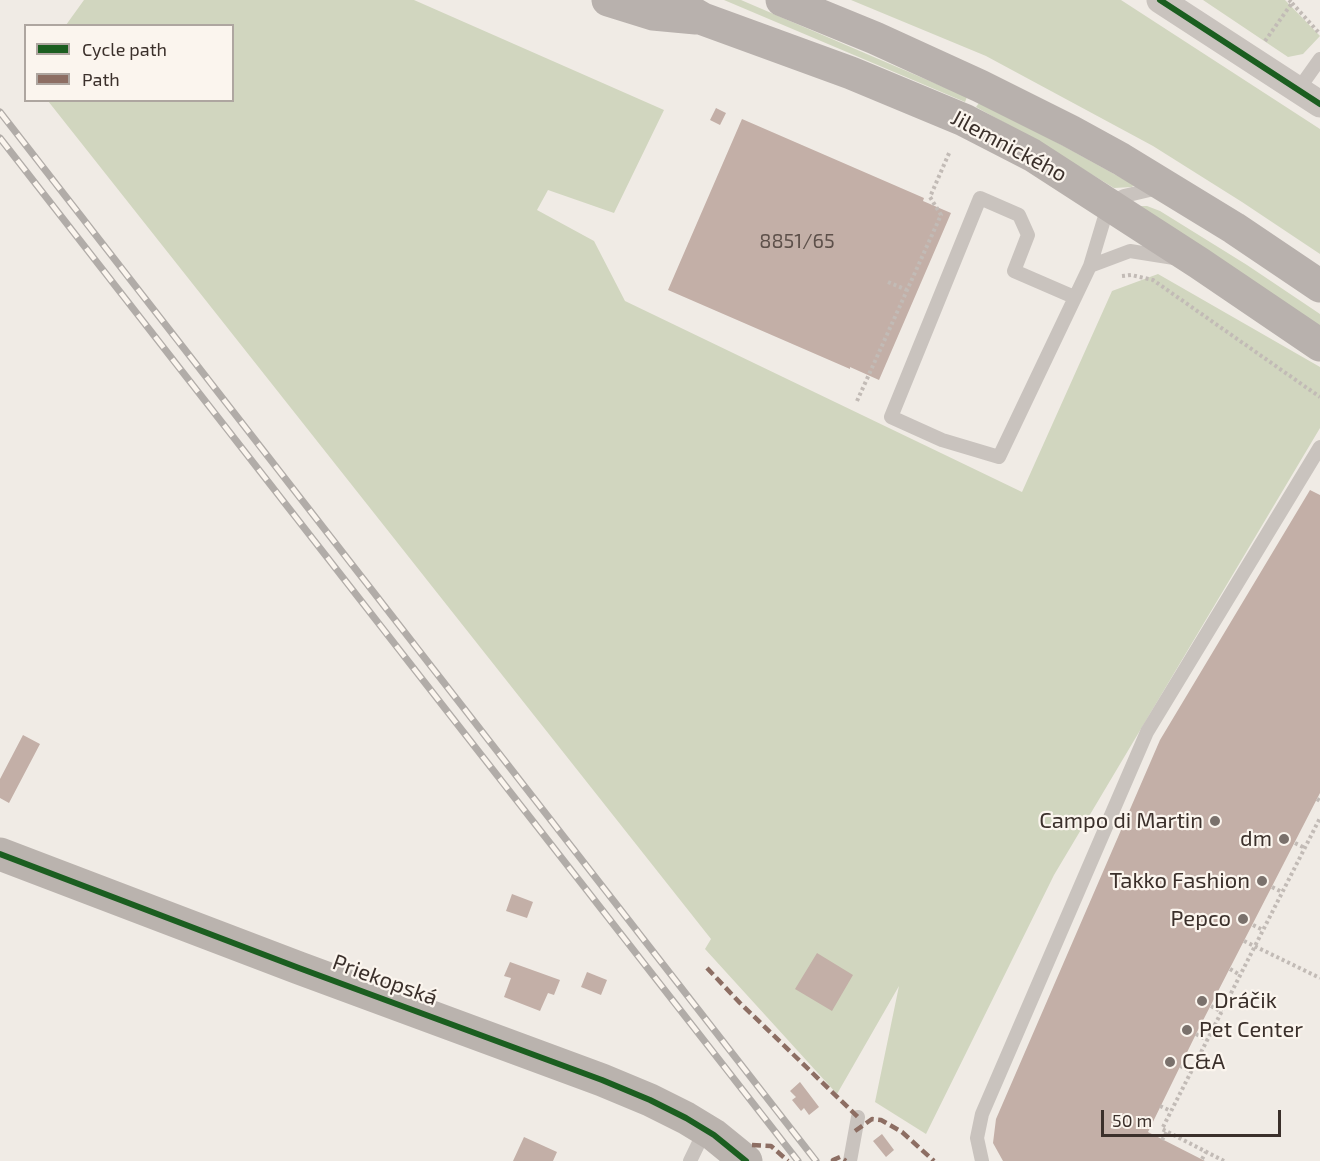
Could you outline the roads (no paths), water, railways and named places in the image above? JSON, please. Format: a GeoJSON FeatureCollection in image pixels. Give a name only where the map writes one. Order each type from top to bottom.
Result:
{"type":"FeatureCollection","features":[{"type":"Feature","properties":{"kind":"main road"},"geometry":{"type":"LineString","coordinates":[[608,0],[653,14],[703,19]]}},
{"type":"Feature","properties":{"kind":"main road","name":"Jilemnického"},"geometry":{"type":"LineString","coordinates":[[670,0],[703,19],[851,73],[964,120],[1032,155],[1199,262],[1320,345]]}},
{"type":"Feature","properties":{"kind":"main road","name":"Jilemnického"},"geometry":{"type":"LineString","coordinates":[[782,0],[980,86],[1070,131],[1234,228],[1320,286]]}},
{"type":"Feature","properties":{"kind":"street"},"geometry":{"type":"LineString","coordinates":[[1160,0],[1309,97]]}},
{"type":"Feature","properties":{"kind":"street","name":"Priekopská"},"geometry":{"type":"LineString","coordinates":[[0,854],[298,968],[602,1080],[650,1100],[705,1130],[746,1161]]}},
{"type":"Feature","properties":{"kind":"lane"},"geometry":{"type":"LineString","coordinates":[[1309,97],[1320,59]]}},
{"type":"Feature","properties":{"kind":"lane"},"geometry":{"type":"LineString","coordinates":[[1074,297],[1014,271],[1028,235],[1018,215],[980,198],[891,417],[942,440],[999,457],[1090,266],[1109,203],[1124,196],[1166,186]]}},
{"type":"Feature","properties":{"kind":"lane"},"geometry":{"type":"LineString","coordinates":[[1090,266],[1130,251],[1199,262]]}},
{"type":"Feature","properties":{"kind":"lane"},"geometry":{"type":"LineString","coordinates":[[982,1161],[976,1138],[982,1114],[1147,732],[1320,447]]}},
{"type":"Feature","properties":{"kind":"lane"},"geometry":{"type":"LineString","coordinates":[[850,1161],[858,1117]]}},
{"type":"Feature","properties":{"kind":"lane"},"geometry":{"type":"LineString","coordinates":[[690,1161],[705,1130]]}},
{"type":"Feature","properties":{"kind":"railway"},"geometry":{"type":"LineString","coordinates":[[0,112],[816,1161]]}},
{"type":"Feature","properties":{"kind":"railway"},"geometry":{"type":"LineString","coordinates":[[0,138],[798,1161]]}},
{"type":"Feature","properties":{"kind":"place","name":"Campo di Martin"},"geometry":{"type":"Point","coordinates":[1215,821]}},
{"type":"Feature","properties":{"kind":"place","name":"dm"},"geometry":{"type":"Point","coordinates":[1284,839]}},
{"type":"Feature","properties":{"kind":"place","name":"Takko Fashion"},"geometry":{"type":"Point","coordinates":[1262,881]}},
{"type":"Feature","properties":{"kind":"place","name":"Pepco"},"geometry":{"type":"Point","coordinates":[1243,919]}},
{"type":"Feature","properties":{"kind":"place","name":"Dráčik"},"geometry":{"type":"Point","coordinates":[1202,1001]}},
{"type":"Feature","properties":{"kind":"place","name":"Pet Center"},"geometry":{"type":"Point","coordinates":[1187,1030]}},
{"type":"Feature","properties":{"kind":"place","name":"C&A"},"geometry":{"type":"Point","coordinates":[1170,1062]}}]}
